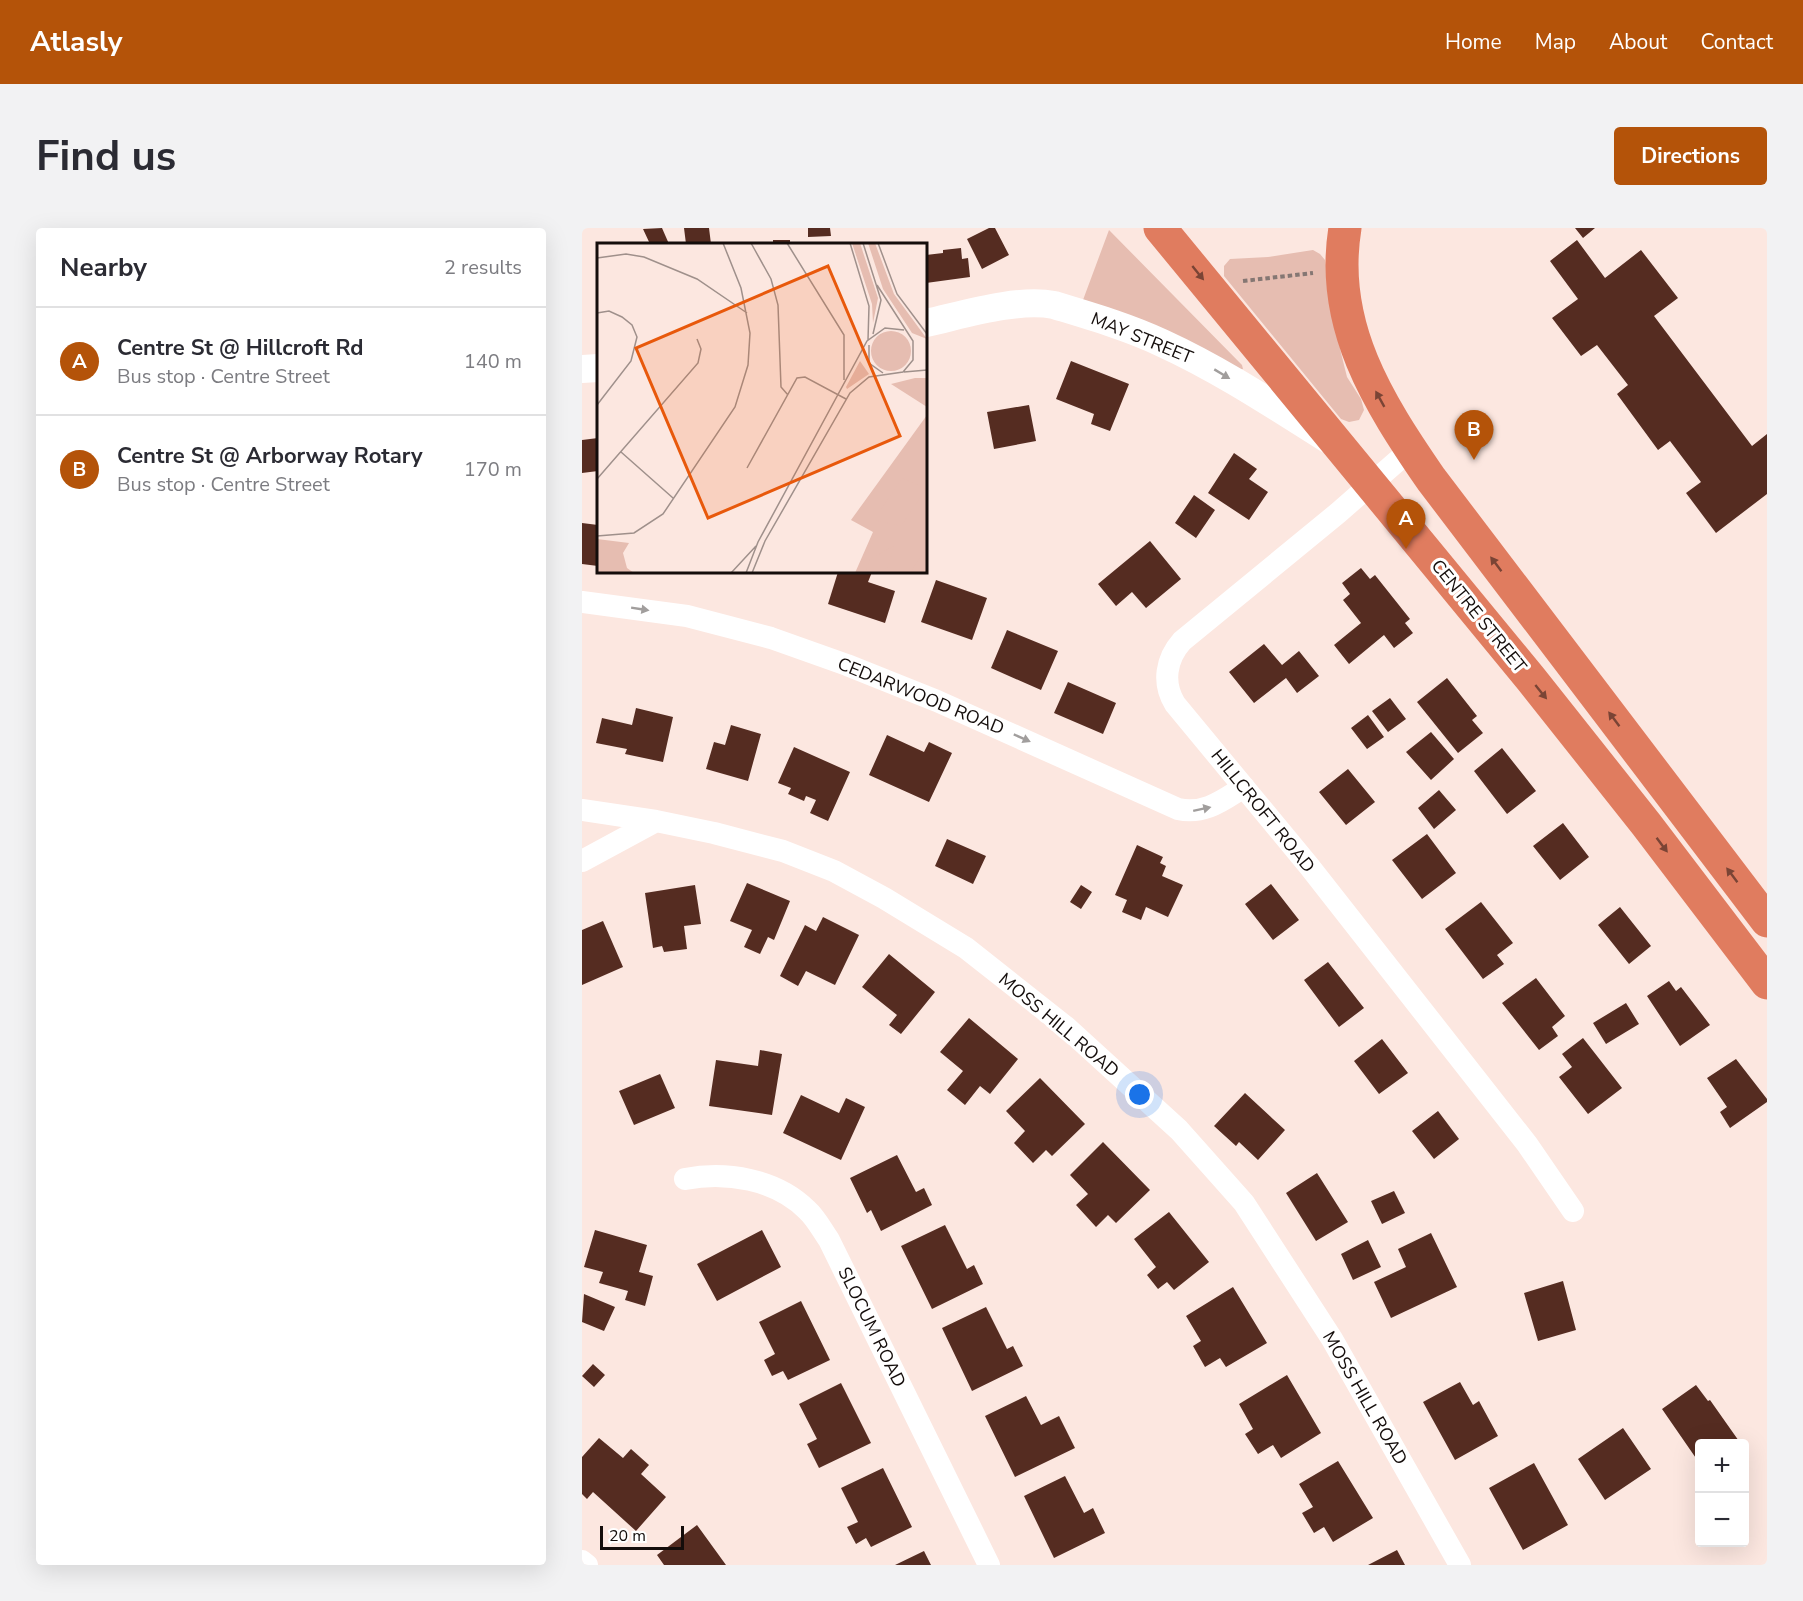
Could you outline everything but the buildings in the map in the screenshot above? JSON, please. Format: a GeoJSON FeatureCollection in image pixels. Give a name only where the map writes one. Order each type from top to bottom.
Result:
{"type":"FeatureCollection","features":[{"type":"Feature","properties":{"kind":"highway","name":"CENTRE STREET"},"geometry":{"type":"LineString","coordinates":[[1160,228],[1596,760],[1767,983]]}},
{"type":"Feature","properties":{"kind":"highway"},"geometry":{"type":"LineString","coordinates":[[1345,228],[1342,268],[1350,330],[1372,384],[1410,449],[1767,921]]}},
{"type":"Feature","properties":{"kind":"street","name":"MAY STREET"},"geometry":{"type":"LineString","coordinates":[[927,323],[1031,303],[1042,303],[1071,310],[1136,332],[1206,365],[1339,446]]}},
{"type":"Feature","properties":{"kind":"street"},"geometry":{"type":"LineString","coordinates":[[582,369],[597,368]]}},
{"type":"Feature","properties":{"kind":"street","name":"HILLCROFT ROAD"},"geometry":{"type":"LineString","coordinates":[[1410,449],[1182,641],[1170,659],[1167,684],[1173,700],[1309,866],[1527,1144],[1573,1211]]}},
{"type":"Feature","properties":{"kind":"street","name":"CEDARWOOD ROAD"},"geometry":{"type":"LineString","coordinates":[[582,602],[687,616],[771,638],[937,701],[1178,809],[1190,811],[1207,808],[1244,787]]}},
{"type":"Feature","properties":{"kind":"street","name":"MOSS HILL ROAD"},"geometry":{"type":"LineString","coordinates":[[582,810],[656,821],[783,851],[834,871],[884,898],[976,955],[1066,1027],[1179,1130],[1244,1203],[1326,1329],[1460,1565]]}},
{"type":"Feature","properties":{"kind":"street"},"geometry":{"type":"LineString","coordinates":[[582,861],[656,821]]}},
{"type":"Feature","properties":{"kind":"street","name":"SLOCUM ROAD"},"geometry":{"type":"LineString","coordinates":[[685,1179],[704,1176],[754,1181],[786,1194],[807,1210],[829,1240],[989,1565]]}},
{"type":"Feature","properties":{"kind":"street"},"geometry":{"type":"LineString","coordinates":[[582,1561],[588,1565]]}},
{"type":"Feature","properties":{"kind":"path"},"geometry":{"type":"LineString","coordinates":[[1241,282],[1315,273]]}},
{"type":"Feature","properties":{"kind":"shaded area"},"geometry":{"type":"Polygon","coordinates":[[[1109,230],[1242,365],[1243,369],[1239,370],[1083,300],[1109,230]]]}},
{"type":"Feature","properties":{"kind":"shaded area"},"geometry":{"type":"Polygon","coordinates":[[[1313,250],[1325,260],[1347,377],[1361,399],[1364,410],[1359,420],[1349,422],[1341,419],[1224,276],[1224,266],[1230,259],[1268,257],[1313,250]]]}},
{"type":"Feature","properties":{"kind":"place","name":"Centre St @ Arborway Rotary"},"geometry":{"type":"Point","coordinates":[1474,460]}},
{"type":"Feature","properties":{"kind":"place","name":"Centre St @ Hillcroft Rd"},"geometry":{"type":"Point","coordinates":[1406,549]}}]}
